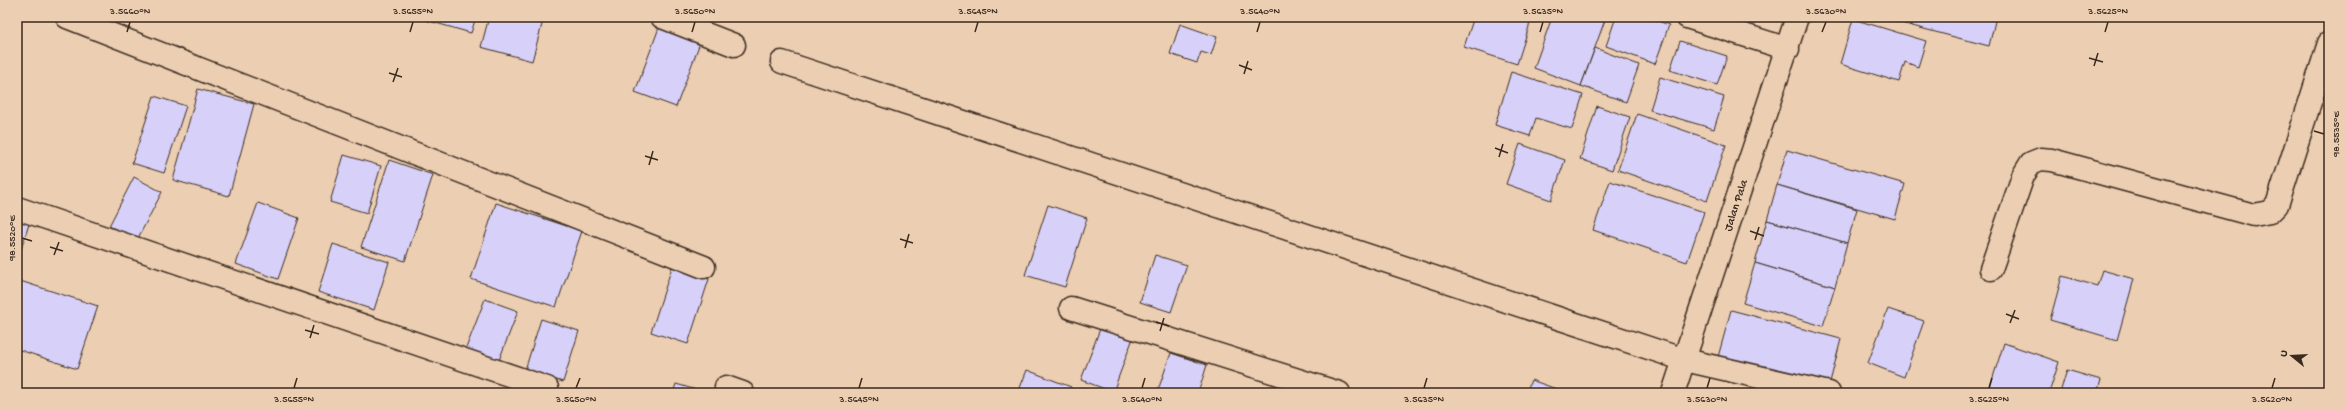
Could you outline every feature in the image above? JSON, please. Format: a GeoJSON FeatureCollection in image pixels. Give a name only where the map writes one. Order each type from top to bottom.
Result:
{"type":"FeatureCollection","features":[{"type":"Feature","properties":{"kind":"street"},"geometry":{"type":"LineString","coordinates":[[67,17],[704,267]]}},
{"type":"Feature","properties":{"kind":"street"},"geometry":{"type":"LineString","coordinates":[[662,17],[734,45]]}},
{"type":"Feature","properties":{"kind":"street"},"geometry":{"type":"LineString","coordinates":[[1687,17],[1788,49]]}},
{"type":"Feature","properties":{"kind":"street","name":"Jalan Pala"},"geometry":{"type":"LineString","coordinates":[[1673,393],[1788,49],[1797,17]]}},
{"type":"Feature","properties":{"kind":"street"},"geometry":{"type":"LineString","coordinates":[[1991,269],[2023,176],[2031,163],[2041,159],[2052,160],[2254,216],[2270,212],[2276,205],[2329,43]]}},
{"type":"Feature","properties":{"kind":"street"},"geometry":{"type":"LineString","coordinates":[[782,62],[1685,360],[1829,393]]}},
{"type":"Feature","properties":{"kind":"street"},"geometry":{"type":"LineString","coordinates":[[17,208],[547,388]]}},
{"type":"Feature","properties":{"kind":"street"},"geometry":{"type":"LineString","coordinates":[[1071,308],[1339,393]]}},
{"type":"Feature","properties":{"kind":"building"},"geometry":{"type":"Polygon","coordinates":[[[415,17],[476,17],[471,33],[415,17]]]}},
{"type":"Feature","properties":{"kind":"building"},"geometry":{"type":"Polygon","coordinates":[[[489,17],[544,17],[532,61],[481,47],[489,17]]]}},
{"type":"Feature","properties":{"kind":"building"},"geometry":{"type":"Polygon","coordinates":[[[1474,17],[1532,17],[1517,64],[1464,47],[1474,17]]]}},
{"type":"Feature","properties":{"kind":"building"},"geometry":{"type":"Polygon","coordinates":[[[1552,17],[1606,17],[1581,86],[1534,68],[1552,17]]]}},
{"type":"Feature","properties":{"kind":"building"},"geometry":{"type":"Polygon","coordinates":[[[1616,17],[1647,17],[1669,25],[1655,64],[1606,46],[1616,17]]]}},
{"type":"Feature","properties":{"kind":"building"},"geometry":{"type":"Polygon","coordinates":[[[1740,17],[1756,17],[1754,24],[1739,19],[1740,17]]]}},
{"type":"Feature","properties":{"kind":"building"},"geometry":{"type":"Polygon","coordinates":[[[1878,17],[1996,17],[1989,46],[1878,17]]]}},
{"type":"Feature","properties":{"kind":"building"},"geometry":{"type":"Polygon","coordinates":[[[1853,19],[1926,41],[1918,67],[1905,62],[1899,82],[1840,64],[1853,19]]]}},
{"type":"Feature","properties":{"kind":"building"},"geometry":{"type":"Polygon","coordinates":[[[1180,24],[1217,37],[1211,55],[1201,52],[1197,63],[1170,54],[1180,24]]]}},
{"type":"Feature","properties":{"kind":"building"},"geometry":{"type":"Polygon","coordinates":[[[660,25],[701,40],[676,107],[635,92],[660,25]]]}},
{"type":"Feature","properties":{"kind":"building"},"geometry":{"type":"Polygon","coordinates":[[[1680,41],[1727,56],[1717,85],[1670,70],[1680,41]]]}},
{"type":"Feature","properties":{"kind":"building"},"geometry":{"type":"Polygon","coordinates":[[[1595,48],[1639,65],[1626,102],[1581,86],[1595,48]]]}},
{"type":"Feature","properties":{"kind":"building"},"geometry":{"type":"Polygon","coordinates":[[[1511,72],[1583,95],[1572,129],[1536,118],[1530,136],[1495,125],[1511,72]]]}},
{"type":"Feature","properties":{"kind":"building"},"geometry":{"type":"Polygon","coordinates":[[[1660,77],[1724,97],[1714,129],[1650,110],[1660,77]]]}},
{"type":"Feature","properties":{"kind":"building"},"geometry":{"type":"Polygon","coordinates":[[[198,89],[254,104],[229,196],[173,180],[198,89]]]}},
{"type":"Feature","properties":{"kind":"building"},"geometry":{"type":"Polygon","coordinates":[[[154,96],[186,106],[164,173],[132,163],[154,96]]]}},
{"type":"Feature","properties":{"kind":"building"},"geometry":{"type":"Polygon","coordinates":[[[1597,106],[1630,117],[1612,170],[1580,159],[1597,106]]]}},
{"type":"Feature","properties":{"kind":"building"},"geometry":{"type":"Polygon","coordinates":[[[1637,114],[1726,145],[1707,201],[1618,170],[1637,114]]]}},
{"type":"Feature","properties":{"kind":"building"},"geometry":{"type":"Polygon","coordinates":[[[1520,144],[1565,160],[1551,200],[1506,184],[1520,144]]]}},
{"type":"Feature","properties":{"kind":"building"},"geometry":{"type":"Polygon","coordinates":[[[1787,150],[1905,184],[1895,219],[1777,185],[1787,150]]]}},
{"type":"Feature","properties":{"kind":"building"},"geometry":{"type":"Polygon","coordinates":[[[344,155],[381,166],[367,213],[330,202],[344,155]]]}},
{"type":"Feature","properties":{"kind":"building"},"geometry":{"type":"Polygon","coordinates":[[[389,160],[433,175],[405,261],[361,247],[389,160]]]}},
{"type":"Feature","properties":{"kind":"building"},"geometry":{"type":"Polygon","coordinates":[[[134,177],[162,192],[137,240],[109,226],[134,177]]]}},
{"type":"Feature","properties":{"kind":"building"},"geometry":{"type":"Polygon","coordinates":[[[1610,181],[1704,212],[1687,262],[1593,230],[1610,181]]]}},
{"type":"Feature","properties":{"kind":"building"},"geometry":{"type":"Polygon","coordinates":[[[1777,185],[1857,209],[1847,243],[1767,220],[1777,185]]]}},
{"type":"Feature","properties":{"kind":"building"},"geometry":{"type":"Polygon","coordinates":[[[258,203],[299,218],[278,279],[236,264],[258,203]]]}},
{"type":"Feature","properties":{"kind":"building"},"geometry":{"type":"Polygon","coordinates":[[[496,203],[582,231],[556,307],[471,279],[496,203]]]}},
{"type":"Feature","properties":{"kind":"building"},"geometry":{"type":"Polygon","coordinates":[[[1048,205],[1087,218],[1065,287],[1025,275],[1048,205]]]}},
{"type":"Feature","properties":{"kind":"building"},"geometry":{"type":"Polygon","coordinates":[[[17,217],[30,221],[17,262],[17,217]]]}},
{"type":"Feature","properties":{"kind":"building"},"geometry":{"type":"Polygon","coordinates":[[[1767,220],[1847,243],[1835,287],[1755,263],[1767,220]]]}},
{"type":"Feature","properties":{"kind":"building"},"geometry":{"type":"Polygon","coordinates":[[[333,244],[389,262],[374,310],[318,292],[333,244]]]}},
{"type":"Feature","properties":{"kind":"building"},"geometry":{"type":"Polygon","coordinates":[[[1155,255],[1187,265],[1171,312],[1140,302],[1155,255]]]}},
{"type":"Feature","properties":{"kind":"building"},"geometry":{"type":"Polygon","coordinates":[[[1755,263],[1835,287],[1823,326],[1743,303],[1755,263]]]}},
{"type":"Feature","properties":{"kind":"building"},"geometry":{"type":"Polygon","coordinates":[[[672,267],[709,279],[688,344],[651,332],[672,267]]]}},
{"type":"Feature","properties":{"kind":"building"},"geometry":{"type":"Polygon","coordinates":[[[2102,270],[2134,279],[2117,340],[2050,320],[2062,276],[2097,286],[2102,270]]]}},
{"type":"Feature","properties":{"kind":"building"},"geometry":{"type":"Polygon","coordinates":[[[17,280],[98,306],[77,369],[17,349],[17,280]]]}},
{"type":"Feature","properties":{"kind":"building"},"geometry":{"type":"Polygon","coordinates":[[[485,299],[518,311],[496,368],[463,356],[485,299]]]}},
{"type":"Feature","properties":{"kind":"building"},"geometry":{"type":"Polygon","coordinates":[[[1888,309],[1924,321],[1904,377],[1868,363],[1888,309]]]}},
{"type":"Feature","properties":{"kind":"building"},"geometry":{"type":"Polygon","coordinates":[[[1731,310],[1841,339],[1829,386],[1718,357],[1731,310]]]}},
{"type":"Feature","properties":{"kind":"building"},"geometry":{"type":"Polygon","coordinates":[[[541,319],[579,331],[563,382],[525,370],[541,319]]]}},
{"type":"Feature","properties":{"kind":"building"},"geometry":{"type":"Polygon","coordinates":[[[1101,326],[1133,338],[1113,392],[1081,380],[1101,326]]]}},
{"type":"Feature","properties":{"kind":"building"},"geometry":{"type":"Polygon","coordinates":[[[2004,343],[2059,362],[2049,393],[1988,393],[2004,343]]]}},
{"type":"Feature","properties":{"kind":"building"},"geometry":{"type":"Polygon","coordinates":[[[1171,353],[1207,365],[1198,393],[1157,393],[1171,353]]]}},
{"type":"Feature","properties":{"kind":"building"},"geometry":{"type":"Polygon","coordinates":[[[1027,370],[1071,387],[1069,393],[1018,393],[1027,370]]]}},
{"type":"Feature","properties":{"kind":"building"},"geometry":{"type":"Polygon","coordinates":[[[2067,370],[2101,380],[2097,393],[2060,393],[2067,370]]]}},
{"type":"Feature","properties":{"kind":"building"},"geometry":{"type":"Polygon","coordinates":[[[1531,380],[1565,392],[1526,393],[1531,380]]]}},
{"type":"Feature","properties":{"kind":"building"},"geometry":{"type":"Polygon","coordinates":[[[676,384],[707,393],[673,393],[676,384]]]}}]}
